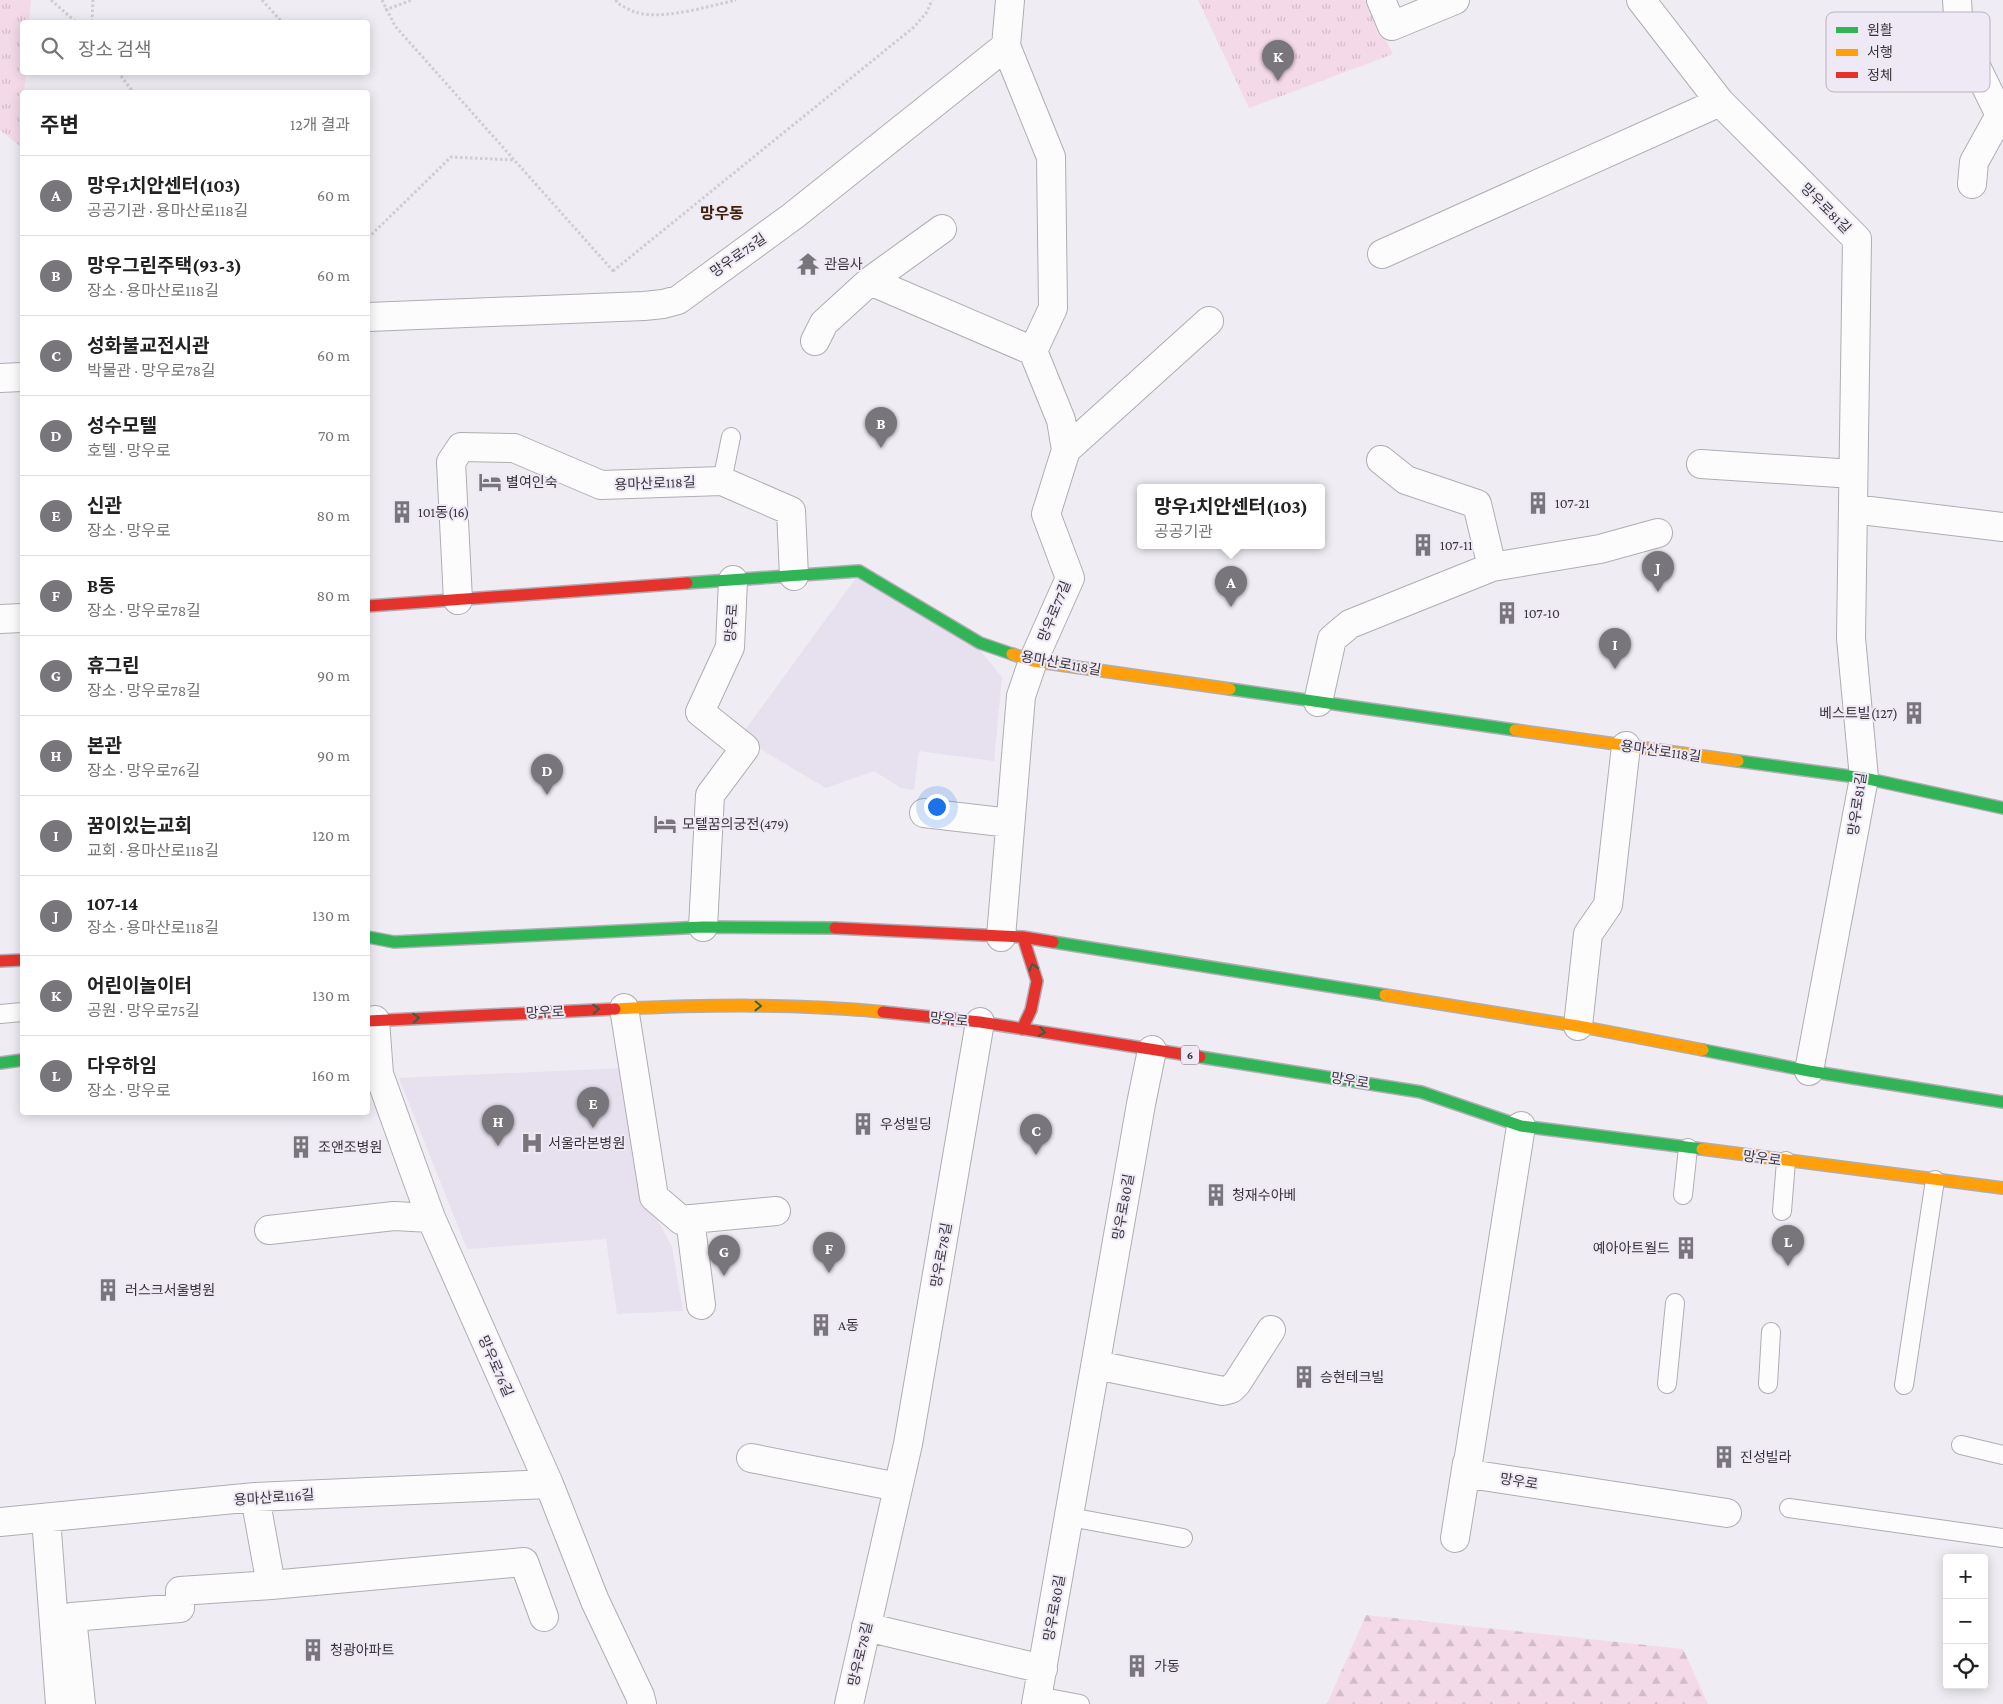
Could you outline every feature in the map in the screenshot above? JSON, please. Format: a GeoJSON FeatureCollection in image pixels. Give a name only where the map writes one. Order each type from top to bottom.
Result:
{"type":"FeatureCollection","features":[{"type":"Feature","properties":{"kind":"main road","name":"용마산로118길"},"geometry":{"type":"LineString","coordinates":[[370,606],[859,571],[980,643],[1033,661],[1864,778],[2003,808]]}},
{"type":"Feature","properties":{"kind":"main road"},"geometry":{"type":"LineString","coordinates":[[370,937],[394,942],[703,927],[853,928],[1012,937],[1578,1026],[1809,1071],[2003,1102]]}},
{"type":"Feature","properties":{"kind":"main road"},"geometry":{"type":"LineString","coordinates":[[1012,937],[1037,981],[1032,1010],[1022,1028]]}},
{"type":"Feature","properties":{"kind":"main road"},"geometry":{"type":"LineString","coordinates":[[0,961],[20,960]]}},
{"type":"Feature","properties":{"kind":"main road","name":"망우로"},"geometry":{"type":"LineString","coordinates":[[371,1021],[699,1005],[840,1008],[980,1022],[1421,1092],[1521,1126],[2003,1188]]}},
{"type":"Feature","properties":{"kind":"main road"},"geometry":{"type":"LineString","coordinates":[[0,1063],[20,1060]]}},
{"type":"Feature","properties":{"kind":"street"},"geometry":{"type":"LineString","coordinates":[[870,281],[1033,351],[1053,308],[1051,157],[1006,46],[1010,0]]}},
{"type":"Feature","properties":{"kind":"street"},"geometry":{"type":"LineString","coordinates":[[1381,0],[1392,26],[1455,0]]}},
{"type":"Feature","properties":{"kind":"street","name":"망우로81길"},"geometry":{"type":"LineString","coordinates":[[1641,0],[1720,102],[1857,239],[1851,638],[1864,778],[1809,1071]]}},
{"type":"Feature","properties":{"kind":"street","name":"망우로75길"},"geometry":{"type":"LineString","coordinates":[[370,317],[644,306],[678,300],[793,216],[1006,46]]}},
{"type":"Feature","properties":{"kind":"street"},"geometry":{"type":"LineString","coordinates":[[1972,184],[1974,162],[2001,115],[1989,92]]}},
{"type":"Feature","properties":{"kind":"street"},"geometry":{"type":"LineString","coordinates":[[1382,254],[1720,102]]}},
{"type":"Feature","properties":{"kind":"street"},"geometry":{"type":"LineString","coordinates":[[815,341],[824,323],[870,281],[942,229]]}},
{"type":"Feature","properties":{"kind":"street"},"geometry":{"type":"LineString","coordinates":[[1066,450],[1209,322]]}},
{"type":"Feature","properties":{"kind":"street","name":"망우로77길"},"geometry":{"type":"LineString","coordinates":[[1012,937],[1010,822],[1021,696],[1033,661],[1070,578],[1046,514],[1066,450],[1061,420],[1033,351]]}},
{"type":"Feature","properties":{"kind":"street"},"geometry":{"type":"LineString","coordinates":[[0,378],[20,377]]}},
{"type":"Feature","properties":{"kind":"street","name":"용마산로118길"},"geometry":{"type":"LineString","coordinates":[[458,600],[452,462],[461,446],[514,448],[601,486],[722,481],[792,511],[794,576]]}},
{"type":"Feature","properties":{"kind":"street"},"geometry":{"type":"LineString","coordinates":[[1381,460],[1406,480],[1477,504],[1492,567]]}},
{"type":"Feature","properties":{"kind":"street"},"geometry":{"type":"LineString","coordinates":[[1700,464],[1853,474]]}},
{"type":"Feature","properties":{"kind":"street"},"geometry":{"type":"LineString","coordinates":[[1853,510],[2003,527]]}},
{"type":"Feature","properties":{"kind":"street"},"geometry":{"type":"LineString","coordinates":[[1318,702],[1332,639],[1350,624],[1492,567],[1600,549],[1658,533]]}},
{"type":"Feature","properties":{"kind":"street","name":"망우로"},"geometry":{"type":"LineString","coordinates":[[703,927],[710,795],[745,748],[700,712],[730,647],[733,580]]}},
{"type":"Feature","properties":{"kind":"street"},"geometry":{"type":"LineString","coordinates":[[0,619],[20,618]]}},
{"type":"Feature","properties":{"kind":"street"},"geometry":{"type":"LineString","coordinates":[[1578,1026],[1588,934],[1608,905],[1626,746]]}},
{"type":"Feature","properties":{"kind":"street"},"geometry":{"type":"LineString","coordinates":[[924,813],[1010,822]]}},
{"type":"Feature","properties":{"kind":"street"},"geometry":{"type":"LineString","coordinates":[[624,1008],[654,1197],[681,1220],[776,1211]]}},
{"type":"Feature","properties":{"kind":"street","name":"망우로76길"},"geometry":{"type":"LineString","coordinates":[[371,1021],[379,1074],[431,1218],[549,1484],[595,1601],[642,1704]]}},
{"type":"Feature","properties":{"kind":"street","name":"망우로78길"},"geometry":{"type":"LineString","coordinates":[[849,1704],[908,1444],[980,1022]]}},
{"type":"Feature","properties":{"kind":"street","name":"망우로80길"},"geometry":{"type":"LineString","coordinates":[[1037,1700],[1152,1050]]}},
{"type":"Feature","properties":{"kind":"street"},"geometry":{"type":"LineString","coordinates":[[1455,1538],[1521,1126]]}},
{"type":"Feature","properties":{"kind":"street"},"geometry":{"type":"LineString","coordinates":[[269,1230],[394,1216],[431,1218]]}},
{"type":"Feature","properties":{"kind":"street"},"geometry":{"type":"LineString","coordinates":[[690,1219],[701,1305]]}},
{"type":"Feature","properties":{"kind":"street"},"geometry":{"type":"LineString","coordinates":[[1096,1365],[1223,1391],[1231,1389],[1236,1383],[1271,1330]]}},
{"type":"Feature","properties":{"kind":"street"},"geometry":{"type":"LineString","coordinates":[[751,1458],[898,1486]]}},
{"type":"Feature","properties":{"kind":"street","name":"망우로"},"geometry":{"type":"LineString","coordinates":[[1467,1463],[1467,1469],[1476,1475],[1727,1513]]}},
{"type":"Feature","properties":{"kind":"street","name":"용마산로116길"},"geometry":{"type":"LineString","coordinates":[[0,1522],[255,1496],[549,1484]]}},
{"type":"Feature","properties":{"kind":"street"},"geometry":{"type":"LineString","coordinates":[[255,1496],[271,1585]]}},
{"type":"Feature","properties":{"kind":"street"},"geometry":{"type":"LineString","coordinates":[[46,1518],[60,1704]]}},
{"type":"Feature","properties":{"kind":"street"},"geometry":{"type":"LineString","coordinates":[[81,1704],[72,1617],[180,1608],[180,1590],[271,1585],[524,1562],[544,1617]]}},
{"type":"Feature","properties":{"kind":"street"},"geometry":{"type":"LineString","coordinates":[[866,1627],[1043,1669]]}},
{"type":"Feature","properties":{"kind":"lane"},"geometry":{"type":"LineString","coordinates":[[722,481],[731,437]]}},
{"type":"Feature","properties":{"kind":"lane"},"geometry":{"type":"LineString","coordinates":[[370,949],[394,942]]}},
{"type":"Feature","properties":{"kind":"lane"},"geometry":{"type":"LineString","coordinates":[[0,1014],[20,1012]]}},
{"type":"Feature","properties":{"kind":"lane"},"geometry":{"type":"LineString","coordinates":[[1683,1195],[1688,1148]]}},
{"type":"Feature","properties":{"kind":"lane"},"geometry":{"type":"LineString","coordinates":[[1782,1211],[1786,1161]]}},
{"type":"Feature","properties":{"kind":"lane"},"geometry":{"type":"LineString","coordinates":[[1904,1385],[1935,1180]]}},
{"type":"Feature","properties":{"kind":"lane"},"geometry":{"type":"LineString","coordinates":[[1667,1384],[1674,1303]]}},
{"type":"Feature","properties":{"kind":"lane"},"geometry":{"type":"LineString","coordinates":[[1768,1384],[1771,1332]]}},
{"type":"Feature","properties":{"kind":"lane"},"geometry":{"type":"LineString","coordinates":[[1961,1445],[2003,1455]]}},
{"type":"Feature","properties":{"kind":"lane"},"geometry":{"type":"LineString","coordinates":[[1789,1508],[2003,1538]]}},
{"type":"Feature","properties":{"kind":"lane"},"geometry":{"type":"LineString","coordinates":[[1070,1517],[1183,1538]]}},
{"type":"Feature","properties":{"kind":"lane"},"geometry":{"type":"LineString","coordinates":[[1037,1700],[1080,1704]]}},
{"type":"Feature","properties":{"kind":"path"},"geometry":{"type":"LineString","coordinates":[[51,0],[74,20]]}},
{"type":"Feature","properties":{"kind":"path"},"geometry":{"type":"LineString","coordinates":[[92,20],[93,0]]}},
{"type":"Feature","properties":{"kind":"path"},"geometry":{"type":"LineString","coordinates":[[262,0],[280,20]]}},
{"type":"Feature","properties":{"kind":"path"},"geometry":{"type":"LineString","coordinates":[[382,0],[394,26],[644,306]]}},
{"type":"Feature","properties":{"kind":"path"},"geometry":{"type":"LineString","coordinates":[[385,10],[412,0]]}},
{"type":"Feature","properties":{"kind":"path"},"geometry":{"type":"LineString","coordinates":[[616,0],[617,3],[636,13],[662,14],[694,10],[736,0]]}},
{"type":"Feature","properties":{"kind":"path"},"geometry":{"type":"LineString","coordinates":[[613,271],[914,28],[928,12],[932,0]]}},
{"type":"Feature","properties":{"kind":"path"},"geometry":{"type":"LineString","coordinates":[[120,75],[132,90]]}},
{"type":"Feature","properties":{"kind":"path"},"geometry":{"type":"LineString","coordinates":[[370,236],[451,157],[515,160]]}},
{"type":"Feature","properties":{"kind":"shaded area"},"geometry":{"type":"Polygon","coordinates":[[[856,578],[977,647],[1002,677],[994,761],[919,751],[914,790],[901,788],[874,771],[826,788],[740,737],[856,578]]]}},
{"type":"Feature","properties":{"kind":"shaded area","name":"서울라본병원"},"geometry":{"type":"Polygon","coordinates":[[[626,1068],[648,1208],[656,1217],[672,1247],[683,1311],[617,1314],[606,1239],[467,1249],[399,1078],[626,1068]]]}},
{"type":"Feature","properties":{"kind":"green space"},"geometry":{"type":"Polygon","coordinates":[[[0,0],[31,0],[29,20],[20,20],[20,75],[26,75],[24,90],[20,90],[20,146],[0,130],[0,0]]]}},
{"type":"Feature","properties":{"kind":"green space"},"geometry":{"type":"Polygon","coordinates":[[[1198,0],[1365,0],[1393,54],[1249,108],[1198,0]]]}},
{"type":"Feature","properties":{"kind":"green space"},"geometry":{"type":"Polygon","coordinates":[[[1366,1615],[1683,1649],[1708,1704],[1327,1704],[1366,1615]]]}},
{"type":"Feature","properties":{"kind":"traffic: fast"},"geometry":{"type":"LineString","coordinates":[[687,583],[859,571],[980,643],[1012,654]]}},
{"type":"Feature","properties":{"kind":"traffic: fast"},"geometry":{"type":"LineString","coordinates":[[1230,689],[1515,730]]}},
{"type":"Feature","properties":{"kind":"traffic: fast"},"geometry":{"type":"LineString","coordinates":[[1738,761],[1864,778],[2003,808]]}},
{"type":"Feature","properties":{"kind":"traffic: fast"},"geometry":{"type":"LineString","coordinates":[[370,937],[394,942],[703,927],[835,928]]}},
{"type":"Feature","properties":{"kind":"traffic: fast"},"geometry":{"type":"LineString","coordinates":[[1053,942],[1385,995]]}},
{"type":"Feature","properties":{"kind":"traffic: fast"},"geometry":{"type":"LineString","coordinates":[[1703,1050],[1809,1071],[2003,1102]]}},
{"type":"Feature","properties":{"kind":"traffic: fast"},"geometry":{"type":"LineString","coordinates":[[1200,1057],[1421,1092],[1521,1126],[1702,1149]]}},
{"type":"Feature","properties":{"kind":"traffic: fast"},"geometry":{"type":"LineString","coordinates":[[0,1063],[20,1060]]}},
{"type":"Feature","properties":{"kind":"traffic: slow"},"geometry":{"type":"LineString","coordinates":[[1012,654],[1033,661],[1230,689]]}},
{"type":"Feature","properties":{"kind":"traffic: slow"},"geometry":{"type":"LineString","coordinates":[[1515,730],[1738,761]]}},
{"type":"Feature","properties":{"kind":"traffic: slow"},"geometry":{"type":"LineString","coordinates":[[1385,995],[1578,1026],[1703,1050]]}},
{"type":"Feature","properties":{"kind":"traffic: slow"},"geometry":{"type":"LineString","coordinates":[[615,1009],[749,1006],[816,1007],[883,1012]]}},
{"type":"Feature","properties":{"kind":"traffic: slow"},"geometry":{"type":"LineString","coordinates":[[1702,1149],[2003,1188]]}},
{"type":"Feature","properties":{"kind":"traffic: jam"},"geometry":{"type":"LineString","coordinates":[[370,606],[687,583]]}},
{"type":"Feature","properties":{"kind":"traffic: jam"},"geometry":{"type":"LineString","coordinates":[[835,928],[1023,937],[1053,942]]}},
{"type":"Feature","properties":{"kind":"traffic: jam"},"geometry":{"type":"LineString","coordinates":[[1022,1029],[1031,1010],[1037,981],[1023,937]]}},
{"type":"Feature","properties":{"kind":"traffic: jam"},"geometry":{"type":"LineString","coordinates":[[0,961],[20,960]]}},
{"type":"Feature","properties":{"kind":"traffic: jam"},"geometry":{"type":"LineString","coordinates":[[370,1021],[615,1009]]}},
{"type":"Feature","properties":{"kind":"traffic: jam"},"geometry":{"type":"LineString","coordinates":[[883,1012],[980,1022],[1200,1057]]}},
{"type":"Feature","properties":{"kind":"place","name":"어린이놀이터"},"geometry":{"type":"Point","coordinates":[1278,81]}},
{"type":"Feature","properties":{"kind":"place","name":"관음사"},"geometry":{"type":"Point","coordinates":[808,264]}},
{"type":"Feature","properties":{"kind":"place","name":"망우그린주택(93-3)"},"geometry":{"type":"Point","coordinates":[881,448]}},
{"type":"Feature","properties":{"kind":"place","name":"별여인숙"},"geometry":{"type":"Point","coordinates":[490,482]}},
{"type":"Feature","properties":{"kind":"place","name":"107-21"},"geometry":{"type":"Point","coordinates":[1538,503]}},
{"type":"Feature","properties":{"kind":"place","name":"101동(16)"},"geometry":{"type":"Point","coordinates":[402,512]}},
{"type":"Feature","properties":{"kind":"place","name":"107-11"},"geometry":{"type":"Point","coordinates":[1423,545]}},
{"type":"Feature","properties":{"kind":"place","name":"107-14"},"geometry":{"type":"Point","coordinates":[1658,592]}},
{"type":"Feature","properties":{"kind":"place","name":"망우1치안센터(103)"},"geometry":{"type":"Point","coordinates":[1231,607]}},
{"type":"Feature","properties":{"kind":"place","name":"107-10"},"geometry":{"type":"Point","coordinates":[1507,613]}},
{"type":"Feature","properties":{"kind":"place","name":"꿈이있는교회"},"geometry":{"type":"Point","coordinates":[1615,669]}},
{"type":"Feature","properties":{"kind":"place","name":"베스트빌(127)"},"geometry":{"type":"Point","coordinates":[1914,713]}},
{"type":"Feature","properties":{"kind":"place","name":"성수모텔"},"geometry":{"type":"Point","coordinates":[547,795]}},
{"type":"Feature","properties":{"kind":"place","name":"모텔꿈의궁전(479)"},"geometry":{"type":"Point","coordinates":[665,824]}},
{"type":"Feature","properties":{"kind":"place","name":"우성빌딩"},"geometry":{"type":"Point","coordinates":[863,1124]}},
{"type":"Feature","properties":{"kind":"place","name":"신관"},"geometry":{"type":"Point","coordinates":[593,1128]}},
{"type":"Feature","properties":{"kind":"place","name":"서울라본병원"},"geometry":{"type":"Point","coordinates":[532,1143]}},
{"type":"Feature","properties":{"kind":"place","name":"본관"},"geometry":{"type":"Point","coordinates":[498,1146]}},
{"type":"Feature","properties":{"kind":"place","name":"조앤조병원"},"geometry":{"type":"Point","coordinates":[301,1147]}},
{"type":"Feature","properties":{"kind":"place","name":"성화불교전시관"},"geometry":{"type":"Point","coordinates":[1036,1155]}},
{"type":"Feature","properties":{"kind":"place","name":"청재수아베"},"geometry":{"type":"Point","coordinates":[1216,1195]}},
{"type":"Feature","properties":{"kind":"place","name":"예아아트월드"},"geometry":{"type":"Point","coordinates":[1686,1248]}},
{"type":"Feature","properties":{"kind":"place","name":"다우하임"},"geometry":{"type":"Point","coordinates":[1788,1266]}},
{"type":"Feature","properties":{"kind":"place","name":"B동"},"geometry":{"type":"Point","coordinates":[829,1273]}},
{"type":"Feature","properties":{"kind":"place","name":"휴그린"},"geometry":{"type":"Point","coordinates":[724,1276]}},
{"type":"Feature","properties":{"kind":"place","name":"러스크서울병원"},"geometry":{"type":"Point","coordinates":[108,1290]}},
{"type":"Feature","properties":{"kind":"place","name":"A동"},"geometry":{"type":"Point","coordinates":[821,1325]}},
{"type":"Feature","properties":{"kind":"place","name":"승현테크빌"},"geometry":{"type":"Point","coordinates":[1304,1377]}},
{"type":"Feature","properties":{"kind":"place","name":"진성빌라"},"geometry":{"type":"Point","coordinates":[1724,1457]}},
{"type":"Feature","properties":{"kind":"place","name":"청광아파트"},"geometry":{"type":"Point","coordinates":[313,1650]}},
{"type":"Feature","properties":{"kind":"place","name":"가동"},"geometry":{"type":"Point","coordinates":[1137,1666]}},
{"type":"Feature","properties":{"kind":"district","name":"망우동"},"geometry":{"type":"Point","coordinates":[722,213]}}]}
